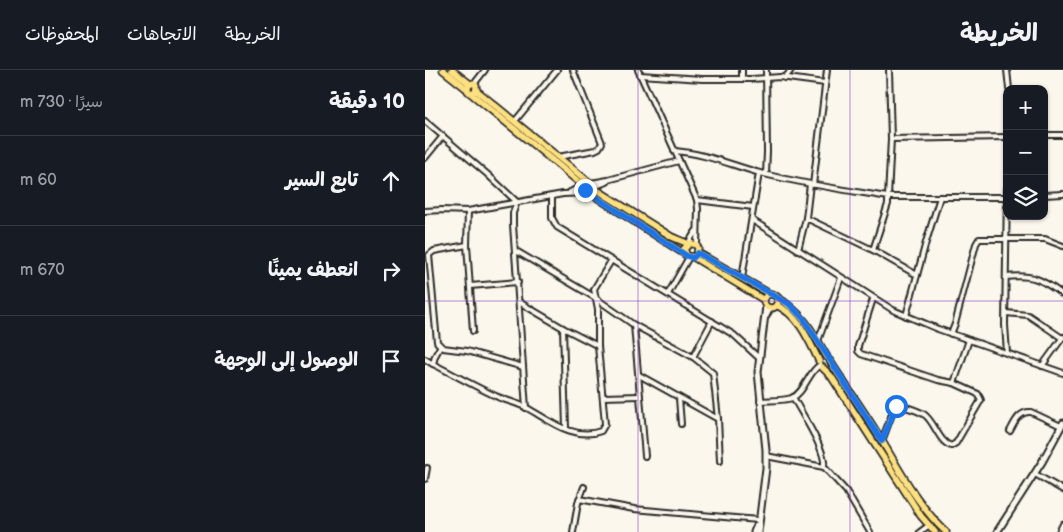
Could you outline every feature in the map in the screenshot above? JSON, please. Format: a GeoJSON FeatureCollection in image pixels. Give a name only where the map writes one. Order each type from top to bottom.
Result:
{"type":"FeatureCollection","features":[{"type":"Feature","properties":{"kind":"main road"},"geometry":{"type":"LineString","coordinates":[[443,70],[472,88],[515,121],[558,157],[589,187],[672,237],[692,244],[698,253],[796,310],[818,341],[907,483],[932,517],[946,532]]}},
{"type":"Feature","properties":{"kind":"main road"},"geometry":{"type":"LineString","coordinates":[[452,70],[589,187],[689,257],[769,305],[792,316],[821,364],[928,526],[935,532]]}},
{"type":"Feature","properties":{"kind":"main road"},"geometry":{"type":"LineString","coordinates":[[689,257],[685,249],[692,244]]}},
{"type":"Feature","properties":{"kind":"main road"},"geometry":{"type":"LineString","coordinates":[[689,257],[698,253]]}},
{"type":"Feature","properties":{"kind":"main road"},"geometry":{"type":"LineString","coordinates":[[772,295],[777,299],[769,305],[766,296],[772,295]]}},
{"type":"Feature","properties":{"kind":"main road"},"geometry":{"type":"LineString","coordinates":[[821,364],[822,357],[828,359]]}},
{"type":"Feature","properties":{"kind":"main road"},"geometry":{"type":"LineString","coordinates":[[821,364],[828,366],[828,359]]}},
{"type":"Feature","properties":{"kind":"street"},"geometry":{"type":"LineString","coordinates":[[472,88],[485,70]]}},
{"type":"Feature","properties":{"kind":"street"},"geometry":{"type":"LineString","coordinates":[[515,121],[557,70]]}},
{"type":"Feature","properties":{"kind":"street"},"geometry":{"type":"LineString","coordinates":[[558,157],[595,150],[602,143],[573,70]]}},
{"type":"Feature","properties":{"kind":"street"},"geometry":{"type":"LineString","coordinates":[[638,70],[697,200],[696,230],[692,244]]}},
{"type":"Feature","properties":{"kind":"street"},"geometry":{"type":"LineString","coordinates":[[742,70],[742,79]]}},
{"type":"Feature","properties":{"kind":"street"},"geometry":{"type":"LineString","coordinates":[[766,70],[766,174]]}},
{"type":"Feature","properties":{"kind":"street"},"geometry":{"type":"LineString","coordinates":[[785,78],[791,70]]}},
{"type":"Feature","properties":{"kind":"street"},"geometry":{"type":"LineString","coordinates":[[798,250],[812,185],[827,70]]}},
{"type":"Feature","properties":{"kind":"street"},"geometry":{"type":"LineString","coordinates":[[873,250],[888,204],[891,138],[889,70]]}},
{"type":"Feature","properties":{"kind":"street"},"geometry":{"type":"LineString","coordinates":[[1007,70],[1009,85]]}},
{"type":"Feature","properties":{"kind":"street"},"geometry":{"type":"LineString","coordinates":[[640,75],[702,79],[785,78],[825,83]]}},
{"type":"Feature","properties":{"kind":"street"},"geometry":{"type":"LineString","coordinates":[[425,120],[517,202]]}},
{"type":"Feature","properties":{"kind":"street"},"geometry":{"type":"LineString","coordinates":[[1048,135],[1063,134]]}},
{"type":"Feature","properties":{"kind":"street"},"geometry":{"type":"LineString","coordinates":[[425,158],[443,136]]}},
{"type":"Feature","properties":{"kind":"street"},"geometry":{"type":"LineString","coordinates":[[891,138],[1003,137]]}},
{"type":"Feature","properties":{"kind":"street"},"geometry":{"type":"LineString","coordinates":[[674,151],[698,154],[759,173],[812,185],[887,198],[1003,197]]}},
{"type":"Feature","properties":{"kind":"street"},"geometry":{"type":"LineString","coordinates":[[563,194],[576,189],[602,185],[608,180],[679,161]]}},
{"type":"Feature","properties":{"kind":"street"},"geometry":{"type":"LineString","coordinates":[[742,278],[759,173]]}},
{"type":"Feature","properties":{"kind":"street"},"geometry":{"type":"LineString","coordinates":[[425,211],[468,212],[563,194],[589,187]]}},
{"type":"Feature","properties":{"kind":"street"},"geometry":{"type":"LineString","coordinates":[[1048,195],[1063,194]]}},
{"type":"Feature","properties":{"kind":"street"},"geometry":{"type":"LineString","coordinates":[[552,196],[552,218],[557,228],[734,334],[759,358]]}},
{"type":"Feature","properties":{"kind":"street"},"geometry":{"type":"LineString","coordinates":[[907,316],[926,242],[941,197]]}},
{"type":"Feature","properties":{"kind":"street"},"geometry":{"type":"LineString","coordinates":[[697,200],[753,207]]}},
{"type":"Feature","properties":{"kind":"street"},"geometry":{"type":"LineString","coordinates":[[517,202],[513,213],[526,408]]}},
{"type":"Feature","properties":{"kind":"street"},"geometry":{"type":"LineString","coordinates":[[468,212],[467,245],[473,332]]}},
{"type":"Feature","properties":{"kind":"street"},"geometry":{"type":"LineString","coordinates":[[805,218],[873,250],[917,275]]}},
{"type":"Feature","properties":{"kind":"street"},"geometry":{"type":"LineString","coordinates":[[752,220],[873,299],[907,316],[951,334],[1063,373]]}},
{"type":"Feature","properties":{"kind":"street"},"geometry":{"type":"LineString","coordinates":[[1006,220],[1007,353]]}},
{"type":"Feature","properties":{"kind":"street"},"geometry":{"type":"LineString","coordinates":[[951,334],[979,239],[1045,239],[1063,246]]}},
{"type":"Feature","properties":{"kind":"street"},"geometry":{"type":"LineString","coordinates":[[425,252],[467,245]]}},
{"type":"Feature","properties":{"kind":"street"},"geometry":{"type":"LineString","coordinates":[[434,250],[429,255],[435,332],[440,347]]}},
{"type":"Feature","properties":{"kind":"street"},"geometry":{"type":"LineString","coordinates":[[516,251],[594,297],[634,325],[693,356],[713,373],[720,461]]}},
{"type":"Feature","properties":{"kind":"street"},"geometry":{"type":"LineString","coordinates":[[668,294],[689,257]]}},
{"type":"Feature","properties":{"kind":"street"},"geometry":{"type":"LineString","coordinates":[[425,360],[498,397],[526,408],[544,419],[575,432],[587,434],[601,431],[605,424],[598,346],[598,309],[594,297],[594,289],[611,261]]}},
{"type":"Feature","properties":{"kind":"street"},"geometry":{"type":"LineString","coordinates":[[1006,277],[1034,277],[1047,283],[1063,295]]}},
{"type":"Feature","properties":{"kind":"street"},"geometry":{"type":"LineString","coordinates":[[818,341],[841,278]]}},
{"type":"Feature","properties":{"kind":"street"},"geometry":{"type":"LineString","coordinates":[[470,286],[518,282]]}},
{"type":"Feature","properties":{"kind":"street"},"geometry":{"type":"LineString","coordinates":[[873,299],[858,346],[858,351],[861,354],[938,380],[954,383],[975,392],[980,396],[981,400],[957,443],[951,446],[947,444],[923,414],[898,405],[893,411],[882,441]]}},
{"type":"Feature","properties":{"kind":"street"},"geometry":{"type":"LineString","coordinates":[[519,302],[598,346]]}},
{"type":"Feature","properties":{"kind":"street"},"geometry":{"type":"LineString","coordinates":[[758,532],[766,456],[758,372],[764,319],[769,305]]}},
{"type":"Feature","properties":{"kind":"street"},"geometry":{"type":"LineString","coordinates":[[1006,313],[1028,315],[1063,338],[1042,366]]}},
{"type":"Feature","properties":{"kind":"street"},"geometry":{"type":"LineString","coordinates":[[693,356],[712,322]]}},
{"type":"Feature","properties":{"kind":"street"},"geometry":{"type":"LineString","coordinates":[[634,325],[645,456]]}},
{"type":"Feature","properties":{"kind":"street"},"geometry":{"type":"LineString","coordinates":[[563,328],[566,428]]}},
{"type":"Feature","properties":{"kind":"street"},"geometry":{"type":"LineString","coordinates":[[954,383],[969,340]]}},
{"type":"Feature","properties":{"kind":"street"},"geometry":{"type":"LineString","coordinates":[[433,364],[440,347]]}},
{"type":"Feature","properties":{"kind":"street"},"geometry":{"type":"LineString","coordinates":[[440,347],[467,351],[523,367]]}},
{"type":"Feature","properties":{"kind":"street"},"geometry":{"type":"LineString","coordinates":[[760,401],[793,397],[799,392],[815,368],[821,364]]}},
{"type":"Feature","properties":{"kind":"street"},"geometry":{"type":"LineString","coordinates":[[639,375],[718,419]]}},
{"type":"Feature","properties":{"kind":"street"},"geometry":{"type":"LineString","coordinates":[[603,396],[640,396]]}},
{"type":"Feature","properties":{"kind":"street"},"geometry":{"type":"LineString","coordinates":[[793,397],[821,451],[825,462],[824,467]]}},
{"type":"Feature","properties":{"kind":"street"},"geometry":{"type":"LineString","coordinates":[[679,398],[681,424]]}},
{"type":"Feature","properties":{"kind":"street"},"geometry":{"type":"LineString","coordinates":[[997,532],[1035,474],[1062,425],[1025,411],[1021,414],[1010,432]]}},
{"type":"Feature","properties":{"kind":"street"},"geometry":{"type":"LineString","coordinates":[[766,456],[824,467],[846,491],[870,532]]}},
{"type":"Feature","properties":{"kind":"street"},"geometry":{"type":"LineString","coordinates":[[425,479],[427,468]]}},
{"type":"Feature","properties":{"kind":"street"},"geometry":{"type":"LineString","coordinates":[[1035,474],[1063,490]]}},
{"type":"Feature","properties":{"kind":"street"},"geometry":{"type":"LineString","coordinates":[[573,532],[579,499],[584,487]]}},
{"type":"Feature","properties":{"kind":"street"},"geometry":{"type":"LineString","coordinates":[[579,499],[634,508],[758,522]]}},
{"type":"Feature","properties":{"kind":"street"},"geometry":{"type":"LineString","coordinates":[[754,532],[758,522]]}},
{"type":"Feature","properties":{"kind":"street"},"geometry":{"type":"LineString","coordinates":[[1059,532],[1063,524]]}},
{"type":"Feature","properties":{"kind":"street"},"geometry":{"type":"LineString","coordinates":[[920,532],[928,526]]}},
{"type":"Feature","properties":{"kind":"route"},"geometry":{"type":"LineString","coordinates":[[585,190],[690,258],[693,258],[698,253],[789,304],[803,318],[882,441],[896,406]]}}]}
